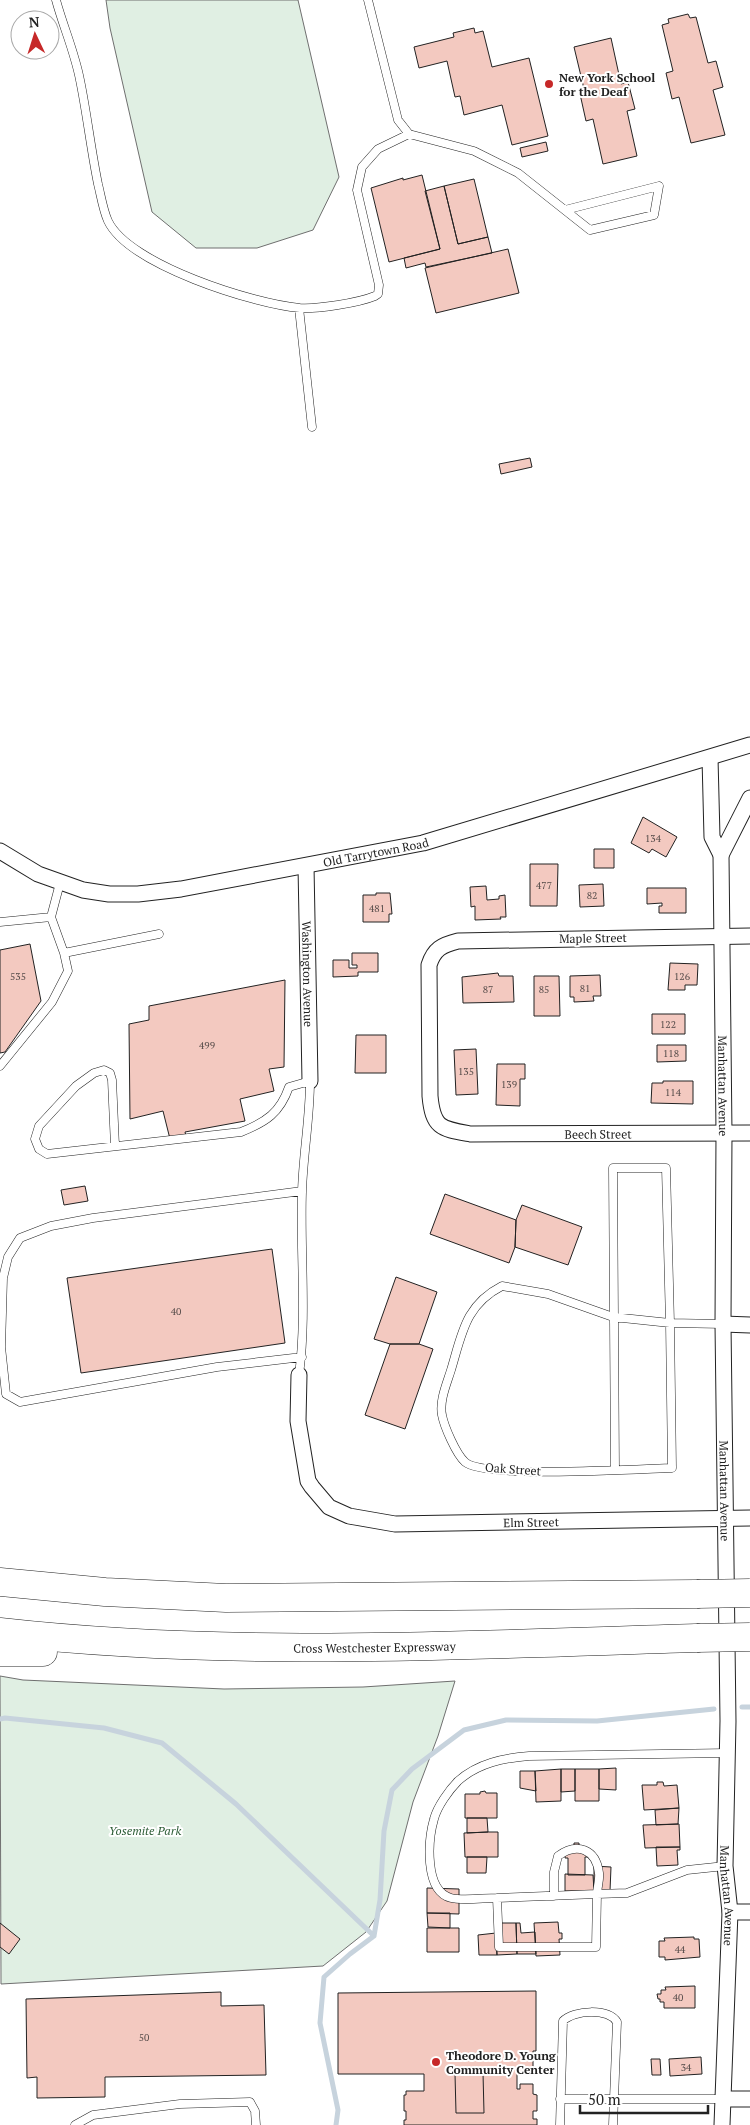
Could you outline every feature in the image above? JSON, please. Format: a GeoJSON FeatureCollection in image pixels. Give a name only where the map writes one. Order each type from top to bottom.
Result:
{"type":"FeatureCollection","features":[{"type":"Feature","properties":{"kind":"highway"},"geometry":{"type":"LineString","coordinates":[[0,1565],[165,1596]]}},
{"type":"Feature","properties":{"kind":"highway"},"geometry":{"type":"LineString","coordinates":[[0,1582],[165,1596],[290,1598],[750,1593]]}},
{"type":"Feature","properties":{"kind":"highway","name":"Cross Westchester Expressway"},"geometry":{"type":"LineString","coordinates":[[0,1632],[163,1645],[226,1647],[423,1646],[750,1637]]}},
{"type":"Feature","properties":{"kind":"highway"},"geometry":{"type":"LineString","coordinates":[[0,1652],[163,1645]]}},
{"type":"Feature","properties":{"kind":"street","name":"Old Tarrytown Road"},"geometry":{"type":"LineString","coordinates":[[0,851],[38,874],[83,890],[109,894],[138,894],[181,889],[423,843],[750,746]]}},
{"type":"Feature","properties":{"kind":"street","name":"Manhattan Avenue"},"geometry":{"type":"LineString","coordinates":[[710,758],[712,837],[721,855],[724,1133],[723,1324],[727,1753],[725,1866],[730,1912],[722,2125]]}},
{"type":"Feature","properties":{"kind":"street","name":"Manhattan Avenue"},"geometry":{"type":"LineString","coordinates":[[721,855],[750,798]]}},
{"type":"Feature","properties":{"kind":"street","name":"Washington Avenue"},"geometry":{"type":"LineString","coordinates":[[306,866],[310,1082]]}},
{"type":"Feature","properties":{"kind":"street","name":"Maple Street"},"geometry":{"type":"LineString","coordinates":[[446,1130],[437,1124],[431,1111],[430,1096],[429,965],[437,949],[446,944],[472,940],[750,936]]}},
{"type":"Feature","properties":{"kind":"street","name":"Beech Street"},"geometry":{"type":"LineString","coordinates":[[446,1130],[472,1134],[750,1132]]}},
{"type":"Feature","properties":{"kind":"street","name":"Oak Street"},"geometry":{"type":"LineString","coordinates":[[723,1324],[750,1325]]}},
{"type":"Feature","properties":{"kind":"street","name":"Elm Street"},"geometry":{"type":"LineString","coordinates":[[299,1374],[298,1420],[308,1481],[329,1507],[349,1516],[394,1524],[750,1518]]}},
{"type":"Feature","properties":{"kind":"street"},"geometry":{"type":"LineString","coordinates":[[730,1912],[750,1912]]}},
{"type":"Feature","properties":{"kind":"street"},"geometry":{"type":"LineString","coordinates":[[722,2099],[750,2099]]}},
{"type":"Feature","properties":{"kind":"lane"},"geometry":{"type":"LineString","coordinates":[[56,0],[80,78],[92,153],[108,222],[137,251],[154,261],[209,285],[239,295],[298,308],[312,308],[371,298],[378,294],[380,285],[357,190],[362,167],[378,149],[409,134]]}},
{"type":"Feature","properties":{"kind":"lane"},"geometry":{"type":"LineString","coordinates":[[368,0],[398,120],[409,134],[474,151],[518,173],[590,230],[654,216],[659,186],[565,210]]}},
{"type":"Feature","properties":{"kind":"lane"},"geometry":{"type":"LineString","coordinates":[[298,308],[312,427]]}},
{"type":"Feature","properties":{"kind":"lane"},"geometry":{"type":"LineString","coordinates":[[0,1066],[52,1002],[68,971],[64,953],[51,917],[60,883]]}},
{"type":"Feature","properties":{"kind":"lane"},"geometry":{"type":"LineString","coordinates":[[0,922],[51,917]]}},
{"type":"Feature","properties":{"kind":"lane"},"geometry":{"type":"LineString","coordinates":[[64,953],[159,934]]}},
{"type":"Feature","properties":{"kind":"lane"},"geometry":{"type":"LineString","coordinates":[[115,1146],[112,1080],[110,1073],[104,1070],[94,1073],[76,1086],[39,1126],[36,1139],[38,1150],[47,1154],[241,1132],[259,1124],[272,1114],[283,1103],[289,1087],[310,1082],[302,1191],[302,1356],[299,1374]]}},
{"type":"Feature","properties":{"kind":"lane"},"geometry":{"type":"LineString","coordinates":[[615,1470],[613,1168],[666,1168],[670,1323]]}},
{"type":"Feature","properties":{"kind":"lane"},"geometry":{"type":"LineString","coordinates":[[302,1191],[84,1220],[50,1226],[20,1238],[8,1257],[3,1278],[1,1347],[6,1394],[20,1402],[217,1367],[302,1356]]}},
{"type":"Feature","properties":{"kind":"lane","name":"Oak Street"},"geometry":{"type":"LineString","coordinates":[[670,1323],[672,1468],[545,1472],[484,1468],[465,1463],[451,1441],[441,1414],[446,1386],[468,1316],[486,1294],[502,1286],[548,1294],[613,1318],[670,1323],[723,1324]]}},
{"type":"Feature","properties":{"kind":"lane"},"geometry":{"type":"LineString","coordinates":[[725,1866],[687,1870],[627,1893],[450,1898],[436,1888],[431,1875],[430,1854],[434,1818],[444,1799],[458,1781],[478,1768],[502,1758],[727,1753]]}},
{"type":"Feature","properties":{"kind":"lane"},"geometry":{"type":"LineString","coordinates":[[497,1898],[499,1947],[596,1947],[599,1874],[594,1857],[582,1848],[568,1849],[558,1856],[554,1872],[554,1896]]}},
{"type":"Feature","properties":{"kind":"lane"},"geometry":{"type":"LineString","coordinates":[[560,2125],[563,2020],[576,2013],[611,2015],[617,2022],[613,2125]]}},
{"type":"Feature","properties":{"kind":"lane"},"geometry":{"type":"LineString","coordinates":[[560,2099],[722,2099]]}},
{"type":"Feature","properties":{"kind":"lane"},"geometry":{"type":"LineString","coordinates":[[75,2125],[93,2115],[180,2104],[250,2102],[255,2111],[256,2125]]}},
{"type":"Feature","properties":{"kind":"green space"},"geometry":{"type":"Polygon","coordinates":[[[106,0],[298,0],[339,177],[313,230],[257,248],[196,248],[152,212],[110,28],[106,0]]]}},
{"type":"Feature","properties":{"kind":"green space","name":"Yosemite Park"},"geometry":{"type":"Polygon","coordinates":[[[0,1676],[23,1680],[224,1689],[363,1687],[455,1681],[438,1736],[413,1802],[387,1901],[366,1932],[323,1966],[1,1984],[0,1676]]]}},
{"type":"Feature","properties":{"kind":"building"},"geometry":{"type":"Polygon","coordinates":[[[688,14],[690,18],[696,17],[708,63],[716,61],[723,87],[713,90],[725,135],[691,143],[679,97],[672,99],[666,73],[673,71],[662,25],[669,23],[668,19],[688,14]]]}},
{"type":"Feature","properties":{"kind":"building"},"geometry":{"type":"Polygon","coordinates":[[[474,28],[475,33],[483,31],[492,67],[529,58],[548,136],[512,145],[502,105],[464,115],[460,96],[455,97],[447,61],[419,68],[414,47],[454,37],[453,33],[474,28]]]}},
{"type":"Feature","properties":{"kind":"building"},"geometry":{"type":"Polygon","coordinates":[[[611,38],[621,84],[628,82],[635,109],[627,111],[637,156],[603,164],[593,119],[586,121],[580,94],[585,93],[574,47],[611,38]]]}},
{"type":"Feature","properties":{"kind":"building"},"geometry":{"type":"Polygon","coordinates":[[[546,142],[548,151],[522,157],[520,148],[546,142]]]}},
{"type":"Feature","properties":{"kind":"building"},"geometry":{"type":"Polygon","coordinates":[[[422,175],[440,249],[389,262],[371,188],[403,178],[403,180],[422,175]]]}},
{"type":"Feature","properties":{"kind":"building"},"geometry":{"type":"Polygon","coordinates":[[[474,179],[488,237],[458,244],[444,186],[474,179]]]}},
{"type":"Feature","properties":{"kind":"building"},"geometry":{"type":"Polygon","coordinates":[[[444,186],[458,244],[488,237],[492,253],[426,267],[425,263],[406,268],[404,258],[440,249],[425,191],[444,186]]]}},
{"type":"Feature","properties":{"kind":"building"},"geometry":{"type":"Polygon","coordinates":[[[508,249],[519,293],[436,313],[425,268],[508,249]]]}},
{"type":"Feature","properties":{"kind":"building"},"geometry":{"type":"Polygon","coordinates":[[[530,458],[532,467],[501,474],[499,464],[530,458]]]}},
{"type":"Feature","properties":{"kind":"building"},"geometry":{"type":"Polygon","coordinates":[[[643,817],[677,837],[666,857],[652,849],[649,853],[631,843],[643,817]]]}},
{"type":"Feature","properties":{"kind":"building"},"geometry":{"type":"Polygon","coordinates":[[[594,849],[614,849],[614,868],[594,868],[594,849]]]}},
{"type":"Feature","properties":{"kind":"building"},"geometry":{"type":"Polygon","coordinates":[[[530,864],[558,864],[557,906],[530,906],[530,864]]]}},
{"type":"Feature","properties":{"kind":"building"},"geometry":{"type":"Polygon","coordinates":[[[603,884],[604,906],[580,907],[579,885],[603,884]]]}},
{"type":"Feature","properties":{"kind":"building"},"geometry":{"type":"Polygon","coordinates":[[[486,886],[487,900],[499,899],[499,896],[505,895],[506,917],[500,917],[501,919],[475,920],[475,906],[471,907],[470,887],[486,886]]]}},
{"type":"Feature","properties":{"kind":"building"},"geometry":{"type":"Polygon","coordinates":[[[647,888],[686,888],[686,913],[659,913],[659,906],[662,906],[662,903],[647,904],[647,888]]]}},
{"type":"Feature","properties":{"kind":"building"},"geometry":{"type":"Polygon","coordinates":[[[376,893],[390,893],[392,914],[389,914],[389,922],[363,922],[363,895],[376,895],[376,893]]]}},
{"type":"Feature","properties":{"kind":"building"},"geometry":{"type":"Polygon","coordinates":[[[30,944],[41,1001],[5,1052],[0,1053],[0,950],[30,944]]]}},
{"type":"Feature","properties":{"kind":"building"},"geometry":{"type":"Polygon","coordinates":[[[352,953],[378,953],[378,972],[358,972],[358,976],[333,977],[333,960],[349,960],[349,968],[357,968],[357,965],[352,965],[352,953]]]}},
{"type":"Feature","properties":{"kind":"building"},"geometry":{"type":"Polygon","coordinates":[[[670,963],[698,964],[697,985],[685,985],[685,990],[668,990],[670,963]]]}},
{"type":"Feature","properties":{"kind":"building"},"geometry":{"type":"Polygon","coordinates":[[[498,973],[499,976],[513,976],[514,1002],[463,1003],[462,977],[498,973]]]}},
{"type":"Feature","properties":{"kind":"building"},"geometry":{"type":"Polygon","coordinates":[[[600,975],[601,996],[593,996],[594,1001],[574,1002],[574,997],[570,997],[570,976],[600,975]]]}},
{"type":"Feature","properties":{"kind":"building"},"geometry":{"type":"Polygon","coordinates":[[[534,976],[559,976],[560,1016],[534,1016],[534,976]]]}},
{"type":"Feature","properties":{"kind":"building"},"geometry":{"type":"Polygon","coordinates":[[[285,980],[284,1067],[269,1069],[274,1091],[240,1099],[245,1121],[185,1132],[186,1136],[170,1139],[163,1111],[130,1119],[129,1024],[149,1020],[149,1006],[285,980]]]}},
{"type":"Feature","properties":{"kind":"building"},"geometry":{"type":"Polygon","coordinates":[[[652,1014],[685,1014],[685,1034],[652,1034],[652,1014]]]}},
{"type":"Feature","properties":{"kind":"building"},"geometry":{"type":"Polygon","coordinates":[[[356,1035],[386,1035],[386,1073],[355,1073],[356,1035]]]}},
{"type":"Feature","properties":{"kind":"building"},"geometry":{"type":"Polygon","coordinates":[[[657,1045],[686,1045],[686,1061],[657,1062],[657,1045]]]}},
{"type":"Feature","properties":{"kind":"building"},"geometry":{"type":"Polygon","coordinates":[[[476,1049],[478,1094],[456,1095],[454,1050],[476,1049]]]}},
{"type":"Feature","properties":{"kind":"building"},"geometry":{"type":"Polygon","coordinates":[[[497,1064],[525,1064],[525,1079],[520,1079],[520,1106],[496,1105],[497,1064]]]}},
{"type":"Feature","properties":{"kind":"building"},"geometry":{"type":"Polygon","coordinates":[[[663,1081],[693,1081],[693,1104],[651,1103],[652,1083],[663,1083],[663,1081]]]}},
{"type":"Feature","properties":{"kind":"building"},"geometry":{"type":"Polygon","coordinates":[[[85,1186],[88,1201],[64,1205],[61,1190],[85,1186]]]}},
{"type":"Feature","properties":{"kind":"building"},"geometry":{"type":"Polygon","coordinates":[[[445,1194],[516,1220],[515,1247],[509,1263],[430,1234],[445,1194]]]}},
{"type":"Feature","properties":{"kind":"building"},"geometry":{"type":"Polygon","coordinates":[[[522,1205],[582,1227],[568,1265],[515,1247],[516,1220],[522,1205]]]}},
{"type":"Feature","properties":{"kind":"building"},"geometry":{"type":"Polygon","coordinates":[[[272,1249],[285,1343],[81,1373],[67,1278],[272,1249]]]}},
{"type":"Feature","properties":{"kind":"building"},"geometry":{"type":"Polygon","coordinates":[[[396,1277],[437,1292],[419,1344],[390,1344],[374,1339],[396,1277]]]}},
{"type":"Feature","properties":{"kind":"building"},"geometry":{"type":"Polygon","coordinates":[[[390,1344],[419,1344],[433,1349],[405,1429],[365,1415],[390,1344]]]}},
{"type":"Feature","properties":{"kind":"building"},"geometry":{"type":"Polygon","coordinates":[[[616,1768],[616,1790],[599,1789],[599,1769],[616,1768]]]}},
{"type":"Feature","properties":{"kind":"building"},"geometry":{"type":"Polygon","coordinates":[[[561,1769],[561,1801],[536,1802],[535,1771],[561,1769]]]}},
{"type":"Feature","properties":{"kind":"building"},"geometry":{"type":"Polygon","coordinates":[[[561,1769],[575,1769],[575,1791],[561,1792],[561,1769]]]}},
{"type":"Feature","properties":{"kind":"building"},"geometry":{"type":"Polygon","coordinates":[[[575,1769],[599,1769],[599,1801],[575,1801],[575,1769]]]}},
{"type":"Feature","properties":{"kind":"building"},"geometry":{"type":"Polygon","coordinates":[[[520,1771],[535,1771],[536,1791],[520,1788],[520,1771]]]}},
{"type":"Feature","properties":{"kind":"building"},"geometry":{"type":"Polygon","coordinates":[[[657,1782],[663,1782],[664,1786],[677,1785],[679,1808],[644,1810],[642,1785],[657,1785],[657,1782]]]}},
{"type":"Feature","properties":{"kind":"building"},"geometry":{"type":"Polygon","coordinates":[[[485,1791],[486,1793],[497,1793],[497,1818],[465,1818],[465,1794],[480,1794],[480,1792],[485,1791]]]}},
{"type":"Feature","properties":{"kind":"building"},"geometry":{"type":"Polygon","coordinates":[[[679,1808],[678,1824],[656,1825],[655,1810],[679,1808]]]}},
{"type":"Feature","properties":{"kind":"building"},"geometry":{"type":"Polygon","coordinates":[[[467,1818],[487,1818],[488,1832],[467,1833],[467,1818]]]}},
{"type":"Feature","properties":{"kind":"building"},"geometry":{"type":"Polygon","coordinates":[[[679,1824],[680,1847],[645,1848],[643,1825],[679,1824]]]}},
{"type":"Feature","properties":{"kind":"building"},"geometry":{"type":"Polygon","coordinates":[[[498,1832],[498,1857],[465,1857],[464,1833],[498,1832]]]}},
{"type":"Feature","properties":{"kind":"building"},"geometry":{"type":"Polygon","coordinates":[[[574,1843],[579,1843],[579,1847],[588,1857],[585,1857],[585,1875],[568,1875],[568,1858],[565,1858],[565,1852],[574,1847],[574,1843]]]}},
{"type":"Feature","properties":{"kind":"building"},"geometry":{"type":"Polygon","coordinates":[[[656,1847],[680,1847],[680,1850],[677,1850],[678,1865],[657,1866],[656,1847]]]}},
{"type":"Feature","properties":{"kind":"building"},"geometry":{"type":"Polygon","coordinates":[[[467,1857],[487,1857],[486,1873],[467,1873],[467,1857]]]}},
{"type":"Feature","properties":{"kind":"building"},"geometry":{"type":"Polygon","coordinates":[[[594,1866],[611,1867],[610,1891],[594,1891],[594,1866]]]}},
{"type":"Feature","properties":{"kind":"building"},"geometry":{"type":"Polygon","coordinates":[[[565,1874],[593,1875],[594,1891],[565,1891],[565,1874]]]}},
{"type":"Feature","properties":{"kind":"building"},"geometry":{"type":"Polygon","coordinates":[[[427,1888],[459,1889],[459,1914],[427,1913],[427,1888]]]}},
{"type":"Feature","properties":{"kind":"building"},"geometry":{"type":"Polygon","coordinates":[[[427,1913],[450,1913],[450,1928],[428,1927],[427,1913]]]}},
{"type":"Feature","properties":{"kind":"building"},"geometry":{"type":"Polygon","coordinates":[[[558,1922],[559,1933],[562,1933],[562,1939],[559,1939],[560,1955],[536,1956],[534,1923],[558,1922]]]}},
{"type":"Feature","properties":{"kind":"building"},"geometry":{"type":"Polygon","coordinates":[[[0,1923],[20,1939],[9,1954],[0,1947],[0,1923]]]}},
{"type":"Feature","properties":{"kind":"building"},"geometry":{"type":"Polygon","coordinates":[[[495,1923],[516,1923],[517,1954],[497,1955],[495,1923]]]}},
{"type":"Feature","properties":{"kind":"building"},"geometry":{"type":"Polygon","coordinates":[[[516,1923],[520,1923],[521,1933],[535,1932],[536,1954],[517,1954],[516,1923]]]}},
{"type":"Feature","properties":{"kind":"building"},"geometry":{"type":"Polygon","coordinates":[[[427,1928],[459,1928],[459,1952],[427,1952],[427,1928]]]}},
{"type":"Feature","properties":{"kind":"building"},"geometry":{"type":"Polygon","coordinates":[[[496,1933],[497,1955],[479,1955],[478,1935],[496,1933]]]}},
{"type":"Feature","properties":{"kind":"building"},"geometry":{"type":"Polygon","coordinates":[[[694,1937],[694,1939],[699,1939],[700,1957],[665,1960],[665,1957],[659,1957],[659,1941],[665,1941],[664,1938],[694,1937]]]}},
{"type":"Feature","properties":{"kind":"building"},"geometry":{"type":"Polygon","coordinates":[[[695,1986],[695,2008],[664,2008],[664,2002],[660,2002],[660,1999],[658,1999],[657,1994],[661,1994],[661,1990],[666,1990],[665,1987],[695,1986]]]}},
{"type":"Feature","properties":{"kind":"building","name":"Theodore D. Young Community Center"},"geometry":{"type":"Polygon","coordinates":[[[536,1991],[536,2051],[533,2051],[533,2072],[517,2072],[517,2089],[520,2089],[520,2084],[533,2084],[533,2094],[537,2095],[537,2111],[533,2111],[533,2119],[537,2119],[537,2125],[404,2125],[406,2111],[404,2111],[404,2095],[406,2095],[406,2091],[424,2091],[424,2074],[338,2074],[338,1993],[536,1991]]]}},
{"type":"Feature","properties":{"kind":"building"},"geometry":{"type":"Polygon","coordinates":[[[221,1992],[221,2006],[264,2005],[266,2075],[105,2077],[105,2097],[37,2098],[37,2077],[27,2078],[26,1999],[221,1992]]]}},
{"type":"Feature","properties":{"kind":"building"},"geometry":{"type":"Polygon","coordinates":[[[701,2057],[702,2074],[670,2076],[669,2059],[701,2057]]]}},
{"type":"Feature","properties":{"kind":"building"},"geometry":{"type":"Polygon","coordinates":[[[651,2059],[660,2059],[661,2075],[652,2075],[651,2059]]]}},
{"type":"Feature","properties":{"kind":"building"},"geometry":{"type":"Polygon","coordinates":[[[483,2073],[484,2113],[456,2113],[455,2074],[483,2073]]]}},
{"type":"Feature","properties":{"kind":"waterway"},"geometry":{"type":"LineString","coordinates":[[742,1707],[750,1707]]}},
{"type":"Feature","properties":{"kind":"waterway"},"geometry":{"type":"LineString","coordinates":[[336,2125],[338,2110],[320,2023],[324,1977],[374,1936],[380,1900],[384,1831],[392,1790],[412,1769],[464,1730],[506,1720],[597,1721],[714,1709]]}},
{"type":"Feature","properties":{"kind":"waterway"},"geometry":{"type":"LineString","coordinates":[[0,1719],[104,1728],[162,1743],[236,1804],[374,1936]]}},
{"type":"Feature","properties":{"kind":"place","name":"New York School for the Deaf"},"geometry":{"type":"Point","coordinates":[549,84]}},
{"type":"Feature","properties":{"kind":"place","name":"Theodore D. Young Community Center"},"geometry":{"type":"Point","coordinates":[436,2062]}}]}
